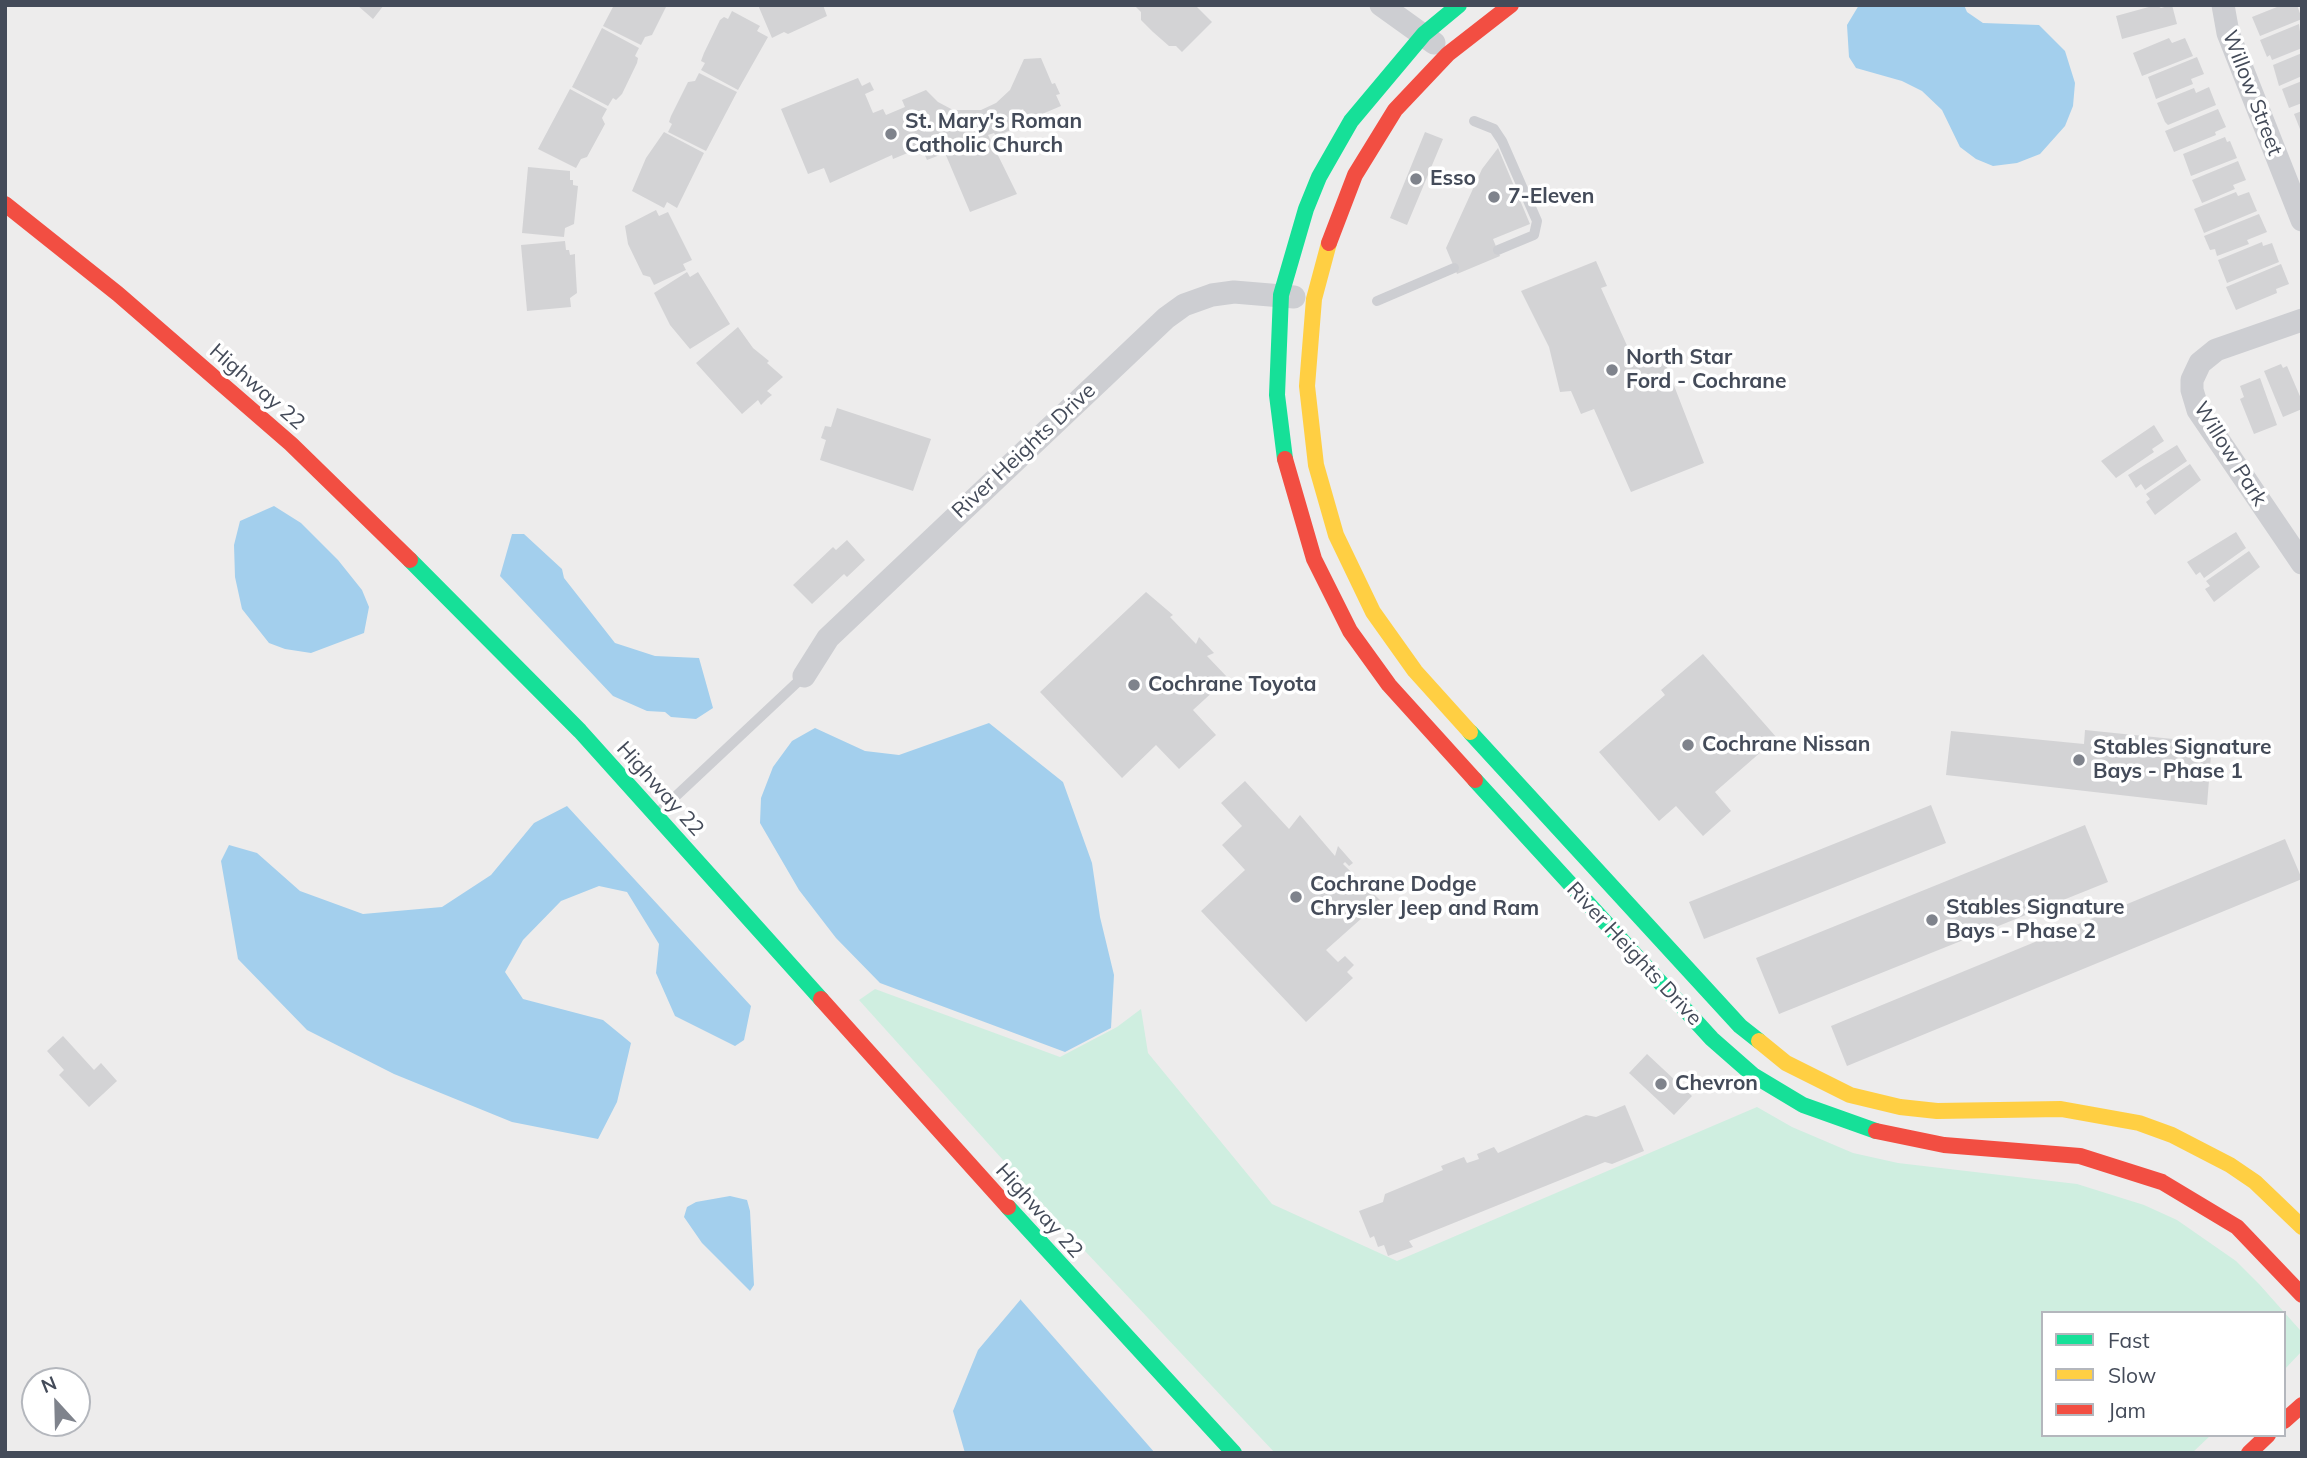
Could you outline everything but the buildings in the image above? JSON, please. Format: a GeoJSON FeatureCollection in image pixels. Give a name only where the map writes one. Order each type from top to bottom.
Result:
{"type":"FeatureCollection","features":[{"type":"Feature","properties":{"kind":"street"},"geometry":{"type":"LineString","coordinates":[[1381,5],[1424,34],[1447,54]]}},
{"type":"Feature","properties":{"kind":"street","name":"River Heights Drive"},"geometry":{"type":"LineString","coordinates":[[1459,5],[1424,34],[1379,84],[1329,159],[1306,209],[1281,295],[1278,395],[1285,463],[1314,559],[1350,631],[1389,685],[1542,854],[1670,994],[1726,1052],[1754,1075],[1815,1110],[1883,1134],[1944,1145],[2080,1156],[2162,1182],[2237,1227],[2302,1295]]}},
{"type":"Feature","properties":{"kind":"street","name":"River Heights Drive"},"geometry":{"type":"LineString","coordinates":[[1511,5],[1447,54],[1395,110],[1366,152],[1332,229],[1314,299],[1307,386],[1316,465],[1336,535],[1373,612],[1415,671],[1564,830],[1740,1026],[1768,1050],[1829,1086],[1877,1103],[1937,1111],[2061,1109],[2139,1123],[2172,1135],[2230,1165],[2255,1182],[2302,1227]]}},
{"type":"Feature","properties":{"kind":"street","name":"Willow Street"},"geometry":{"type":"LineString","coordinates":[[2223,5],[2228,33],[2302,220]]}},
{"type":"Feature","properties":{"kind":"street","name":"Highway 22"},"geometry":{"type":"LineString","coordinates":[[5,204],[156,327],[348,496],[536,684],[1060,1265],[1234,1453]]}},
{"type":"Feature","properties":{"kind":"street","name":"River Heights Drive"},"geometry":{"type":"LineString","coordinates":[[804,676],[828,638],[1166,318],[1184,305],[1212,295],[1234,292],[1314,299]]}},
{"type":"Feature","properties":{"kind":"street","name":"Willow Park"},"geometry":{"type":"LineString","coordinates":[[2302,320],[2216,350],[2200,363],[2192,380],[2192,390],[2199,410],[2302,563]]}},
{"type":"Feature","properties":{"kind":"street"},"geometry":{"type":"LineString","coordinates":[[1350,631],[1373,612]]}},
{"type":"Feature","properties":{"kind":"street"},"geometry":{"type":"LineString","coordinates":[[1542,854],[1564,830]]}},
{"type":"Feature","properties":{"kind":"street"},"geometry":{"type":"LineString","coordinates":[[1670,994],[1690,970]]}},
{"type":"Feature","properties":{"kind":"street"},"geometry":{"type":"LineString","coordinates":[[1754,1075],[1768,1050]]}},
{"type":"Feature","properties":{"kind":"street"},"geometry":{"type":"LineString","coordinates":[[2286,1419],[2302,1405]]}},
{"type":"Feature","properties":{"kind":"street"},"geometry":{"type":"LineString","coordinates":[[2249,1453],[2266,1437]]}},
{"type":"Feature","properties":{"kind":"lane"},"geometry":{"type":"LineString","coordinates":[[1474,121],[1494,130],[1502,141],[1536,221],[1534,234],[1498,250]]}},
{"type":"Feature","properties":{"kind":"lane"},"geometry":{"type":"LineString","coordinates":[[1377,301],[1454,268]]}},
{"type":"Feature","properties":{"kind":"lane"},"geometry":{"type":"LineString","coordinates":[[656,815],[804,676]]}},
{"type":"Feature","properties":{"kind":"green space"},"geometry":{"type":"Polygon","coordinates":[[[875,989],[1060,1057],[1117,1027],[1141,1009],[1148,1053],[1272,1204],[1397,1261],[1757,1107],[1792,1127],[1853,1153],[1898,1163],[2077,1184],[2144,1205],[2177,1220],[2236,1261],[2283,1311],[2041,1311],[2041,1437],[2209,1437],[2192,1453],[1275,1453],[1084,1250],[859,1000],[875,989]]]}},
{"type":"Feature","properties":{"kind":"green space"},"geometry":{"type":"Polygon","coordinates":[[[2286,1314],[2300,1330],[2302,1351],[2286,1368],[2286,1314]]]}},
{"type":"Feature","properties":{"kind":"water"},"geometry":{"type":"Polygon","coordinates":[[[1859,5],[1964,5],[1967,12],[1983,23],[2039,25],[2065,51],[2075,83],[2073,106],[2065,126],[2040,154],[2017,163],[1993,166],[1976,159],[1960,147],[1942,110],[1922,91],[1902,81],[1856,68],[1849,57],[1847,25],[1859,5]]]}},
{"type":"Feature","properties":{"kind":"water"},"geometry":{"type":"Polygon","coordinates":[[[274,506],[301,523],[338,560],[362,590],[369,607],[364,633],[311,653],[285,649],[269,643],[242,609],[235,577],[234,545],[240,521],[274,506]]]}},
{"type":"Feature","properties":{"kind":"water"},"geometry":{"type":"Polygon","coordinates":[[[512,534],[524,534],[562,569],[564,578],[615,643],[655,656],[699,658],[713,708],[696,719],[671,717],[665,712],[647,711],[613,696],[500,576],[512,534]]]}},
{"type":"Feature","properties":{"kind":"water"},"geometry":{"type":"Polygon","coordinates":[[[989,723],[1063,782],[1092,863],[1100,917],[1114,975],[1111,1028],[1065,1052],[880,983],[836,938],[799,890],[760,823],[761,798],[773,767],[792,741],[815,728],[865,751],[899,755],[989,723]]]}},
{"type":"Feature","properties":{"kind":"water"},"geometry":{"type":"Polygon","coordinates":[[[567,806],[751,1006],[744,1040],[735,1046],[675,1016],[656,973],[659,944],[627,892],[599,886],[561,901],[523,940],[505,972],[523,999],[603,1020],[631,1043],[617,1102],[598,1139],[512,1122],[394,1074],[307,1030],[238,959],[221,861],[229,845],[257,853],[300,891],[363,914],[442,907],[491,875],[534,823],[567,806]]]}},
{"type":"Feature","properties":{"kind":"water"},"geometry":{"type":"Polygon","coordinates":[[[730,1196],[747,1200],[750,1211],[754,1285],[750,1291],[702,1243],[684,1217],[687,1207],[696,1202],[730,1196]]]}},
{"type":"Feature","properties":{"kind":"water"},"geometry":{"type":"Polygon","coordinates":[[[1021,1299],[1155,1453],[965,1453],[953,1411],[978,1350],[1021,1299]]]}},
{"type":"Feature","properties":{"kind":"traffic: fast"},"geometry":{"type":"LineString","coordinates":[[1285,459],[1277,395],[1281,295],[1306,209],[1319,177],[1351,121],[1424,34],[1459,5]]}},
{"type":"Feature","properties":{"kind":"traffic: fast"},"geometry":{"type":"LineString","coordinates":[[410,560],[580,731],[821,999]]}},
{"type":"Feature","properties":{"kind":"traffic: fast"},"geometry":{"type":"LineString","coordinates":[[1470,732],[1740,1026],[1759,1041]]}},
{"type":"Feature","properties":{"kind":"traffic: fast"},"geometry":{"type":"LineString","coordinates":[[1475,780],[1712,1039],[1753,1075],[1803,1105],[1876,1131]]}},
{"type":"Feature","properties":{"kind":"traffic: fast"},"geometry":{"type":"LineString","coordinates":[[1008,1207],[1234,1453]]}},
{"type":"Feature","properties":{"kind":"traffic: slow"},"geometry":{"type":"LineString","coordinates":[[1329,243],[1314,299],[1307,386],[1316,465],[1336,535],[1373,612],[1415,671],[1470,732]]}},
{"type":"Feature","properties":{"kind":"traffic: slow"},"geometry":{"type":"LineString","coordinates":[[1759,1041],[1786,1063],[1850,1095],[1900,1107],[1937,1111],[2061,1109],[2139,1123],[2172,1135],[2230,1165],[2255,1182],[2302,1227]]}},
{"type":"Feature","properties":{"kind":"traffic: jam"},"geometry":{"type":"LineString","coordinates":[[1329,243],[1355,175],[1395,110],[1448,54],[1511,5]]}},
{"type":"Feature","properties":{"kind":"traffic: jam"},"geometry":{"type":"LineString","coordinates":[[5,204],[118,294],[291,444],[410,560]]}},
{"type":"Feature","properties":{"kind":"traffic: jam"},"geometry":{"type":"LineString","coordinates":[[1285,459],[1314,559],[1350,631],[1389,685],[1475,780]]}},
{"type":"Feature","properties":{"kind":"traffic: jam"},"geometry":{"type":"LineString","coordinates":[[821,999],[1008,1207]]}},
{"type":"Feature","properties":{"kind":"traffic: jam"},"geometry":{"type":"LineString","coordinates":[[1876,1131],[1944,1145],[2080,1156],[2162,1182],[2237,1227],[2302,1295]]}},
{"type":"Feature","properties":{"kind":"traffic: jam"},"geometry":{"type":"LineString","coordinates":[[2286,1419],[2302,1405]]}},
{"type":"Feature","properties":{"kind":"traffic: jam"},"geometry":{"type":"LineString","coordinates":[[2249,1453],[2266,1437]]}},
{"type":"Feature","properties":{"kind":"place","name":"St. Mary's Roman Catholic Church"},"geometry":{"type":"Point","coordinates":[891,134]}},
{"type":"Feature","properties":{"kind":"place","name":"Esso"},"geometry":{"type":"Point","coordinates":[1416,179]}},
{"type":"Feature","properties":{"kind":"place","name":"7-Eleven"},"geometry":{"type":"Point","coordinates":[1494,197]}},
{"type":"Feature","properties":{"kind":"place","name":"North Star Ford - Cochrane"},"geometry":{"type":"Point","coordinates":[1612,370]}},
{"type":"Feature","properties":{"kind":"place","name":"Cochrane Toyota"},"geometry":{"type":"Point","coordinates":[1134,685]}},
{"type":"Feature","properties":{"kind":"place","name":"Cochrane Nissan"},"geometry":{"type":"Point","coordinates":[1688,745]}},
{"type":"Feature","properties":{"kind":"place","name":"Stables Signature Bays - Phase 1"},"geometry":{"type":"Point","coordinates":[2079,760]}},
{"type":"Feature","properties":{"kind":"place","name":"Cochrane Dodge Chrysler Jeep and Ram"},"geometry":{"type":"Point","coordinates":[1296,897]}},
{"type":"Feature","properties":{"kind":"place","name":"Stables Signature Bays - Phase 2"},"geometry":{"type":"Point","coordinates":[1932,920]}},
{"type":"Feature","properties":{"kind":"place","name":"Chevron"},"geometry":{"type":"Point","coordinates":[1661,1084]}}]}
